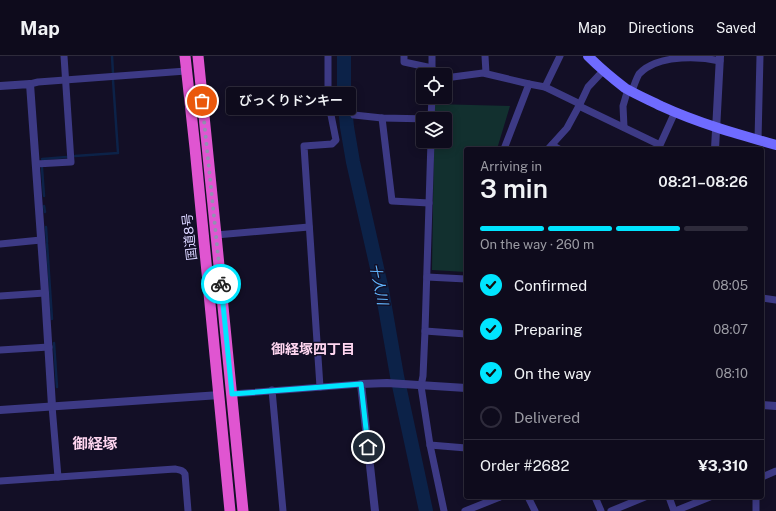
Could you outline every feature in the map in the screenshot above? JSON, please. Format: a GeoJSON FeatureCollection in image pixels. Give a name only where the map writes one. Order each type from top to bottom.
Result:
{"type":"FeatureCollection","features":[{"type":"Feature","properties":{"kind":"highway","name":"国道8号"},"geometry":{"type":"LineString","coordinates":[[185,56],[220,395],[230,511]]}},
{"type":"Feature","properties":{"kind":"highway","name":"国道8号"},"geometry":{"type":"LineString","coordinates":[[198,56],[244,511]]}},
{"type":"Feature","properties":{"kind":"main road"},"geometry":{"type":"LineString","coordinates":[[588,56],[603,71],[641,97],[674,112],[776,145]]}},
{"type":"Feature","properties":{"kind":"street"},"geometry":{"type":"LineString","coordinates":[[36,164],[72,162],[64,56]]}},
{"type":"Feature","properties":{"kind":"street"},"geometry":{"type":"LineString","coordinates":[[320,387],[304,146],[332,144],[336,140],[328,100],[328,56]]}},
{"type":"Feature","properties":{"kind":"street"},"geometry":{"type":"LineString","coordinates":[[404,56],[404,62],[423,68]]}},
{"type":"Feature","properties":{"kind":"street"},"geometry":{"type":"LineString","coordinates":[[432,56],[432,68]]}},
{"type":"Feature","properties":{"kind":"street"},"geometry":{"type":"LineString","coordinates":[[485,56],[486,74]]}},
{"type":"Feature","properties":{"kind":"street"},"geometry":{"type":"LineString","coordinates":[[546,87],[560,56]]}},
{"type":"Feature","properties":{"kind":"street"},"geometry":{"type":"LineString","coordinates":[[624,127],[623,106],[639,73],[652,62],[680,56],[720,58],[716,147]]}},
{"type":"Feature","properties":{"kind":"street"},"geometry":{"type":"LineString","coordinates":[[758,140],[760,56]]}},
{"type":"Feature","properties":{"kind":"street"},"geometry":{"type":"LineString","coordinates":[[0,86],[186,71]]}},
{"type":"Feature","properties":{"kind":"street"},"geometry":{"type":"LineString","coordinates":[[550,147],[568,128],[588,87],[603,71]]}},
{"type":"Feature","properties":{"kind":"street"},"geometry":{"type":"LineString","coordinates":[[452,77],[483,73],[546,87],[660,145],[674,112]]}},
{"type":"Feature","properties":{"kind":"street"},"geometry":{"type":"LineString","coordinates":[[30,84],[58,477]]}},
{"type":"Feature","properties":{"kind":"street"},"geometry":{"type":"LineString","coordinates":[[505,147],[529,84]]}},
{"type":"Feature","properties":{"kind":"street"},"geometry":{"type":"LineString","coordinates":[[354,115],[382,118],[416,119]]}},
{"type":"Feature","properties":{"kind":"street"},"geometry":{"type":"LineString","coordinates":[[382,118],[392,201],[429,202]]}},
{"type":"Feature","properties":{"kind":"street"},"geometry":{"type":"LineString","coordinates":[[431,148],[425,331],[423,376],[421,386],[430,445],[444,511]]}},
{"type":"Feature","properties":{"kind":"street"},"geometry":{"type":"LineString","coordinates":[[216,235],[309,227]]}},
{"type":"Feature","properties":{"kind":"street"},"geometry":{"type":"LineString","coordinates":[[0,244],[41,240]]}},
{"type":"Feature","properties":{"kind":"street"},"geometry":{"type":"LineString","coordinates":[[427,277],[464,279]]}},
{"type":"Feature","properties":{"kind":"street"},"geometry":{"type":"LineString","coordinates":[[0,296],[45,293]]}},
{"type":"Feature","properties":{"kind":"street"},"geometry":{"type":"LineString","coordinates":[[764,298],[776,300]]}},
{"type":"Feature","properties":{"kind":"street"},"geometry":{"type":"LineString","coordinates":[[425,331],[464,334]]}},
{"type":"Feature","properties":{"kind":"street"},"geometry":{"type":"LineString","coordinates":[[0,350],[49,347]]}},
{"type":"Feature","properties":{"kind":"street"},"geometry":{"type":"LineString","coordinates":[[232,394],[387,383],[464,388]]}},
{"type":"Feature","properties":{"kind":"street"},"geometry":{"type":"LineString","coordinates":[[361,384],[375,511]]}},
{"type":"Feature","properties":{"kind":"street"},"geometry":{"type":"LineString","coordinates":[[272,390],[283,511]]}},
{"type":"Feature","properties":{"kind":"street"},"geometry":{"type":"LineString","coordinates":[[0,410],[220,395]]}},
{"type":"Feature","properties":{"kind":"street"},"geometry":{"type":"LineString","coordinates":[[764,405],[776,406]]}},
{"type":"Feature","properties":{"kind":"street"},"geometry":{"type":"LineString","coordinates":[[430,445],[464,448]]}},
{"type":"Feature","properties":{"kind":"street"},"geometry":{"type":"LineString","coordinates":[[0,481],[175,469],[183,471],[185,474],[188,511]]}},
{"type":"Feature","properties":{"kind":"street"},"geometry":{"type":"LineString","coordinates":[[764,476],[776,471]]}},
{"type":"Feature","properties":{"kind":"street"},"geometry":{"type":"LineString","coordinates":[[465,511],[495,499]]}},
{"type":"Feature","properties":{"kind":"street"},"geometry":{"type":"LineString","coordinates":[[529,499],[535,511]]}},
{"type":"Feature","properties":{"kind":"street"},"geometry":{"type":"LineString","coordinates":[[596,499],[601,511]]}},
{"type":"Feature","properties":{"kind":"street"},"geometry":{"type":"LineString","coordinates":[[611,511],[640,499]]}},
{"type":"Feature","properties":{"kind":"street"},"geometry":{"type":"LineString","coordinates":[[670,499],[674,511],[705,499]]}},
{"type":"Feature","properties":{"kind":"street"},"geometry":{"type":"LineString","coordinates":[[756,499],[756,511]]}},
{"type":"Feature","properties":{"kind":"green space"},"geometry":{"type":"Polygon","coordinates":[[[434,104],[510,106],[498,147],[464,147],[464,272],[432,270],[434,148],[452,148],[452,112],[434,112],[434,104]]]}},
{"type":"Feature","properties":{"kind":"waterway"},"geometry":{"type":"LineString","coordinates":[[112,56],[113,73]]}},
{"type":"Feature","properties":{"kind":"waterway","name":"十人川"},"geometry":{"type":"LineString","coordinates":[[344,56],[344,96],[347,127],[353,162],[382,290],[397,376],[426,511]]}},
{"type":"Feature","properties":{"kind":"waterway"},"geometry":{"type":"LineString","coordinates":[[75,156],[118,153],[113,80]]}},
{"type":"Feature","properties":{"kind":"waterway"},"geometry":{"type":"LineString","coordinates":[[42,159],[67,157]]}},
{"type":"Feature","properties":{"kind":"waterway"},"geometry":{"type":"LineString","coordinates":[[42,168],[44,196]]}},
{"type":"Feature","properties":{"kind":"waterway"},"geometry":{"type":"LineString","coordinates":[[44,206],[45,212]]}},
{"type":"Feature","properties":{"kind":"waterway"},"geometry":{"type":"LineString","coordinates":[[46,227],[47,242]]}},
{"type":"Feature","properties":{"kind":"waterway"},"geometry":{"type":"LineString","coordinates":[[47,244],[52,319]]}},
{"type":"Feature","properties":{"kind":"waterway"},"geometry":{"type":"LineString","coordinates":[[54,343],[57,387]]}},
{"type":"Feature","properties":{"kind":"way so far"},"geometry":{"type":"LineString","coordinates":[[202,101],[221,284]]}},
{"type":"Feature","properties":{"kind":"place","name":"びっくりドンキー"},"geometry":{"type":"Point","coordinates":[202,101]}},
{"type":"Feature","properties":{"kind":"district","name":"御経塚四丁目"},"geometry":{"type":"Point","coordinates":[313,349]}},
{"type":"Feature","properties":{"kind":"district","name":"御経塚"},"geometry":{"type":"Point","coordinates":[95,444]}},
{"type":"Feature","properties":{"kind":"route"},"geometry":{"type":"LineString","coordinates":[[221,284],[232,394],[361,384],[368,447]]}}]}
